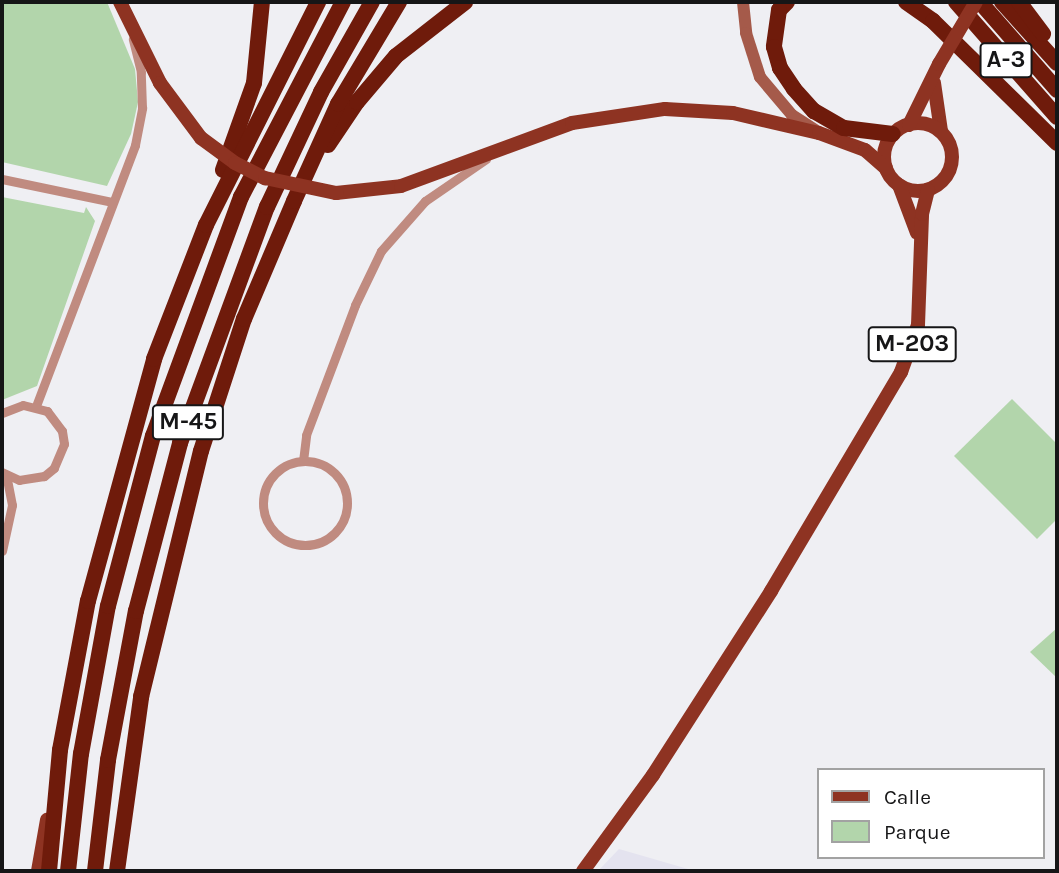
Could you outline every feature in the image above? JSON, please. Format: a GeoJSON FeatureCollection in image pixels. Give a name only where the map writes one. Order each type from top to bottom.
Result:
{"type":"FeatureCollection","features":[{"type":"Feature","properties":{"kind":"highway"},"geometry":{"type":"LineString","coordinates":[[206,225],[209,205],[254,83],[262,2]]}},
{"type":"Feature","properties":{"kind":"highway","name":"M-45"},"geometry":{"type":"LineString","coordinates":[[68,871],[81,754],[108,606],[153,436],[241,197],[343,2]]}},
{"type":"Feature","properties":{"kind":"highway","name":"M-45"},"geometry":{"type":"LineString","coordinates":[[95,871],[108,760],[131,635],[180,443],[268,207],[321,92],[372,2]]}},
{"type":"Feature","properties":{"kind":"highway"},"geometry":{"type":"LineString","coordinates":[[117,871],[141,697],[201,452],[244,320],[381,2]]}},
{"type":"Feature","properties":{"kind":"highway"},"geometry":{"type":"LineString","coordinates":[[338,104],[399,2]]}},
{"type":"Feature","properties":{"kind":"highway"},"geometry":{"type":"LineString","coordinates":[[294,201],[372,83],[396,56],[465,2]]}},
{"type":"Feature","properties":{"kind":"highway"},"geometry":{"type":"LineString","coordinates":[[787,2],[779,10],[774,47],[780,68],[794,89],[814,111],[844,128],[893,134]]}},
{"type":"Feature","properties":{"kind":"highway"},"geometry":{"type":"LineString","coordinates":[[890,2],[995,81]]}},
{"type":"Feature","properties":{"kind":"highway"},"geometry":{"type":"LineString","coordinates":[[905,2],[933,21],[1057,143]]}},
{"type":"Feature","properties":{"kind":"highway","name":"A-3"},"geometry":{"type":"LineString","coordinates":[[956,2],[1057,117]]}},
{"type":"Feature","properties":{"kind":"highway","name":"A-3"},"geometry":{"type":"LineString","coordinates":[[978,2],[1057,90]]}},
{"type":"Feature","properties":{"kind":"highway"},"geometry":{"type":"LineString","coordinates":[[1002,2],[1057,63]]}},
{"type":"Feature","properties":{"kind":"highway"},"geometry":{"type":"LineString","coordinates":[[1019,2],[1057,53]]}},
{"type":"Feature","properties":{"kind":"highway"},"geometry":{"type":"LineString","coordinates":[[49,871],[60,750],[88,601],[154,359],[206,225],[316,5]]}},
{"type":"Feature","properties":{"kind":"highway"},"geometry":{"type":"LineString","coordinates":[[125,871],[141,697]]}},
{"type":"Feature","properties":{"kind":"highway"},"geometry":{"type":"LineString","coordinates":[[111,871],[124,807]]}},
{"type":"Feature","properties":{"kind":"main road"},"geometry":{"type":"LineString","coordinates":[[120,2],[129,25],[160,83],[201,138],[235,163],[265,178],[336,192],[401,186],[490,156],[572,123],[664,109],[733,113],[819,133],[865,150],[886,168]]}},
{"type":"Feature","properties":{"kind":"main road"},"geometry":{"type":"LineString","coordinates":[[744,2],[746,33],[760,78],[792,115],[819,133]]}},
{"type":"Feature","properties":{"kind":"main road"},"geometry":{"type":"LineString","coordinates":[[909,125],[978,2]]}},
{"type":"Feature","properties":{"kind":"main road"},"geometry":{"type":"LineString","coordinates":[[898,185],[928,190],[946,177],[952,162],[951,145],[941,131],[937,71]]}},
{"type":"Feature","properties":{"kind":"main road"},"geometry":{"type":"LineString","coordinates":[[886,168],[884,154],[893,134],[919,123],[941,131]]}},
{"type":"Feature","properties":{"kind":"main road","name":"M-203"},"geometry":{"type":"LineString","coordinates":[[886,168],[898,185],[920,244]]}},
{"type":"Feature","properties":{"kind":"main road","name":"M-203"},"geometry":{"type":"LineString","coordinates":[[583,871],[653,775],[750,624],[901,372],[918,325],[920,244],[928,190]]}},
{"type":"Feature","properties":{"kind":"main road"},"geometry":{"type":"LineString","coordinates":[[38,871],[60,750]]}},
{"type":"Feature","properties":{"kind":"street"},"geometry":{"type":"LineString","coordinates":[[36,406],[135,145],[142,108],[141,72],[129,25]]}},
{"type":"Feature","properties":{"kind":"street"},"geometry":{"type":"LineString","coordinates":[[303,461],[311,422],[355,305],[381,251],[425,201],[490,156]]}},
{"type":"Feature","properties":{"kind":"street"},"geometry":{"type":"LineString","coordinates":[[2,179],[112,202]]}},
{"type":"Feature","properties":{"kind":"street"},"geometry":{"type":"LineString","coordinates":[[2,413],[23,404],[36,406],[47,411],[62,431],[61,456],[54,468],[32,480],[4,473],[12,505],[2,551]]}},
{"type":"Feature","properties":{"kind":"street"},"geometry":{"type":"LineString","coordinates":[[303,461],[330,468],[340,478],[346,498],[344,519],[336,531],[312,545],[284,540],[264,512],[271,478],[290,463],[303,461]]}},
{"type":"Feature","properties":{"kind":"shaded area"},"geometry":{"type":"Polygon","coordinates":[[[619,849],[695,871],[598,871],[619,849]]]}},
{"type":"Feature","properties":{"kind":"green space"},"geometry":{"type":"Polygon","coordinates":[[[2,2],[107,2],[135,69],[138,102],[131,134],[107,186],[2,162],[2,2]]]}},
{"type":"Feature","properties":{"kind":"green space"},"geometry":{"type":"Polygon","coordinates":[[[2,197],[84,213],[86,207],[95,221],[37,386],[2,400],[2,197]]]}},
{"type":"Feature","properties":{"kind":"green space"},"geometry":{"type":"Polygon","coordinates":[[[1012,399],[1057,444],[1057,519],[1037,539],[954,456],[1012,399]]]}},
{"type":"Feature","properties":{"kind":"green space"},"geometry":{"type":"Polygon","coordinates":[[[1057,628],[1057,678],[1030,652],[1057,628]]]}}]}
